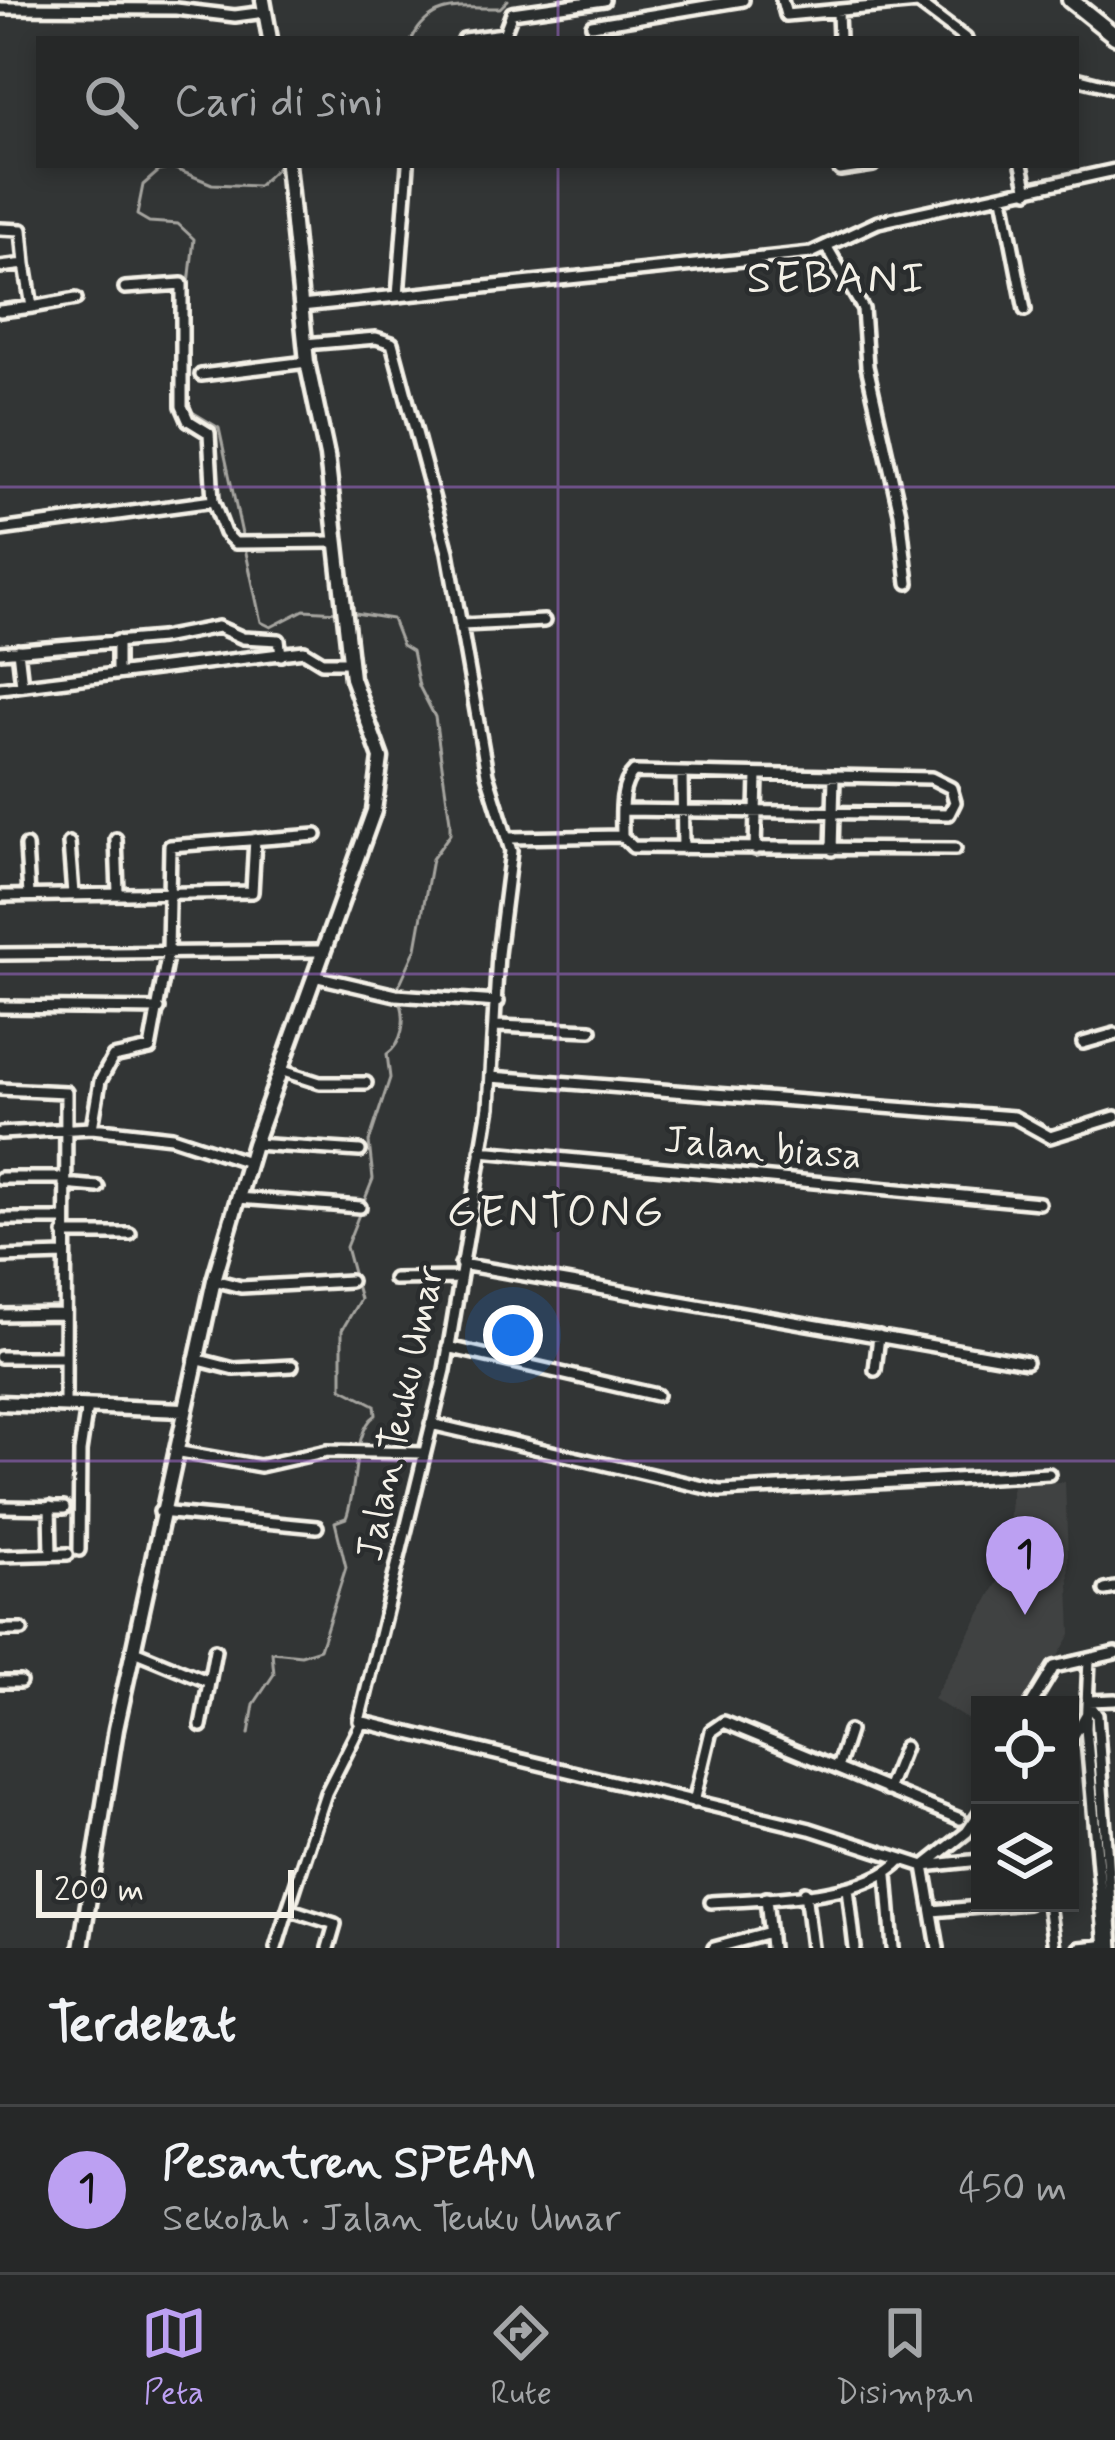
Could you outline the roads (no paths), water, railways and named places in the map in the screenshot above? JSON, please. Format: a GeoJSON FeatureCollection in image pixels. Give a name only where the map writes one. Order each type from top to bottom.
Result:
{"type":"FeatureCollection","features":[{"type":"Feature","properties":{"kind":"highway"},"geometry":{"type":"LineString","coordinates":[[1070,0],[1115,36]]}},
{"type":"Feature","properties":{"kind":"main road"},"geometry":{"type":"LineString","coordinates":[[264,6],[269,36]]}},
{"type":"Feature","properties":{"kind":"main road"},"geometry":{"type":"LineString","coordinates":[[81,1948],[160,1513],[214,1280],[254,1144],[374,811],[382,771],[350,662],[326,447],[307,362],[287,168]]}},
{"type":"Feature","properties":{"kind":"main road"},"geometry":{"type":"LineString","coordinates":[[0,1403],[183,1410]]}},
{"type":"Feature","properties":{"kind":"street"},"geometry":{"type":"LineString","coordinates":[[492,36],[502,35],[509,7],[604,0]]}},
{"type":"Feature","properties":{"kind":"street"},"geometry":{"type":"LineString","coordinates":[[645,0],[645,16]]}},
{"type":"Feature","properties":{"kind":"street"},"geometry":{"type":"LineString","coordinates":[[592,26],[743,0]]}},
{"type":"Feature","properties":{"kind":"street"},"geometry":{"type":"LineString","coordinates":[[782,0],[785,15],[918,1],[962,36]]}},
{"type":"Feature","properties":{"kind":"street"},"geometry":{"type":"LineString","coordinates":[[0,8],[176,9],[235,16],[264,6]]}},
{"type":"Feature","properties":{"kind":"street"},"geometry":{"type":"LineString","coordinates":[[838,12],[839,36]]}},
{"type":"Feature","properties":{"kind":"street"},"geometry":{"type":"LineString","coordinates":[[1079,79],[1115,88]]}},
{"type":"Feature","properties":{"kind":"street"},"geometry":{"type":"LineString","coordinates":[[398,296],[408,168]]}},
{"type":"Feature","properties":{"kind":"street"},"geometry":{"type":"LineString","coordinates":[[840,170],[849,168]]}},
{"type":"Feature","properties":{"kind":"street"},"geometry":{"type":"LineString","coordinates":[[1023,168],[1028,190]]}},
{"type":"Feature","properties":{"kind":"street"},"geometry":{"type":"LineString","coordinates":[[301,306],[828,248],[878,222],[1115,170]]}},
{"type":"Feature","properties":{"kind":"street"},"geometry":{"type":"LineString","coordinates":[[1003,197],[1025,310]]}},
{"type":"Feature","properties":{"kind":"street"},"geometry":{"type":"LineString","coordinates":[[0,230],[21,228],[32,308]]}},
{"type":"Feature","properties":{"kind":"street"},"geometry":{"type":"LineString","coordinates":[[828,248],[862,309],[866,365],[900,513],[908,584]]}},
{"type":"Feature","properties":{"kind":"street"},"geometry":{"type":"LineString","coordinates":[[0,267],[26,264]]}},
{"type":"Feature","properties":{"kind":"street"},"geometry":{"type":"LineString","coordinates":[[125,288],[182,284],[180,397],[188,420],[208,433],[213,501],[225,533],[235,543],[336,542]]}},
{"type":"Feature","properties":{"kind":"street"},"geometry":{"type":"LineString","coordinates":[[0,311],[76,299]]}},
{"type":"Feature","properties":{"kind":"street","name":"Jalan Teuku Umar"},"geometry":{"type":"LineString","coordinates":[[276,1948],[326,1793],[361,1724],[448,1347],[498,1026],[510,838],[487,775],[448,552],[390,340],[305,344]]}},
{"type":"Feature","properties":{"kind":"street"},"geometry":{"type":"LineString","coordinates":[[201,375],[307,362]]}},
{"type":"Feature","properties":{"kind":"street"},"geometry":{"type":"LineString","coordinates":[[0,530],[213,501]]}},
{"type":"Feature","properties":{"kind":"street"},"geometry":{"type":"LineString","coordinates":[[462,625],[544,621]]}},
{"type":"Feature","properties":{"kind":"street"},"geometry":{"type":"LineString","coordinates":[[0,652],[218,627],[244,638],[279,640],[281,655]]}},
{"type":"Feature","properties":{"kind":"street"},"geometry":{"type":"LineString","coordinates":[[244,638],[246,660]]}},
{"type":"Feature","properties":{"kind":"street"},"geometry":{"type":"LineString","coordinates":[[117,641],[117,673]]}},
{"type":"Feature","properties":{"kind":"street"},"geometry":{"type":"LineString","coordinates":[[18,650],[22,685]]}},
{"type":"Feature","properties":{"kind":"street"},"geometry":{"type":"LineString","coordinates":[[0,688],[304,651],[322,662],[350,662]]}},
{"type":"Feature","properties":{"kind":"street"},"geometry":{"type":"LineString","coordinates":[[682,774],[683,848]]}},
{"type":"Feature","properties":{"kind":"street"},"geometry":{"type":"LineString","coordinates":[[622,836],[623,810],[628,776],[932,778],[951,788],[955,802],[954,809],[943,815],[623,810]]}},
{"type":"Feature","properties":{"kind":"street"},"geometry":{"type":"LineString","coordinates":[[755,849],[758,776]]}},
{"type":"Feature","properties":{"kind":"street"},"geometry":{"type":"LineString","coordinates":[[832,850],[834,777]]}},
{"type":"Feature","properties":{"kind":"street"},"geometry":{"type":"LineString","coordinates":[[92,1128],[100,1081],[111,1060],[147,1052],[159,1009],[168,951],[170,846],[316,835]]}},
{"type":"Feature","properties":{"kind":"street"},"geometry":{"type":"LineString","coordinates":[[510,838],[622,836],[633,847],[955,849]]}},
{"type":"Feature","properties":{"kind":"street"},"geometry":{"type":"LineString","coordinates":[[116,839],[118,892]]}},
{"type":"Feature","properties":{"kind":"street"},"geometry":{"type":"LineString","coordinates":[[0,896],[255,890],[256,839]]}},
{"type":"Feature","properties":{"kind":"street"},"geometry":{"type":"LineString","coordinates":[[69,843],[73,894]]}},
{"type":"Feature","properties":{"kind":"street"},"geometry":{"type":"LineString","coordinates":[[26,846],[29,895]]}},
{"type":"Feature","properties":{"kind":"street"},"geometry":{"type":"LineString","coordinates":[[0,954],[320,951]]}},
{"type":"Feature","properties":{"kind":"street"},"geometry":{"type":"LineString","coordinates":[[313,976],[396,995],[498,1002]]}},
{"type":"Feature","properties":{"kind":"street"},"geometry":{"type":"LineString","coordinates":[[0,1007],[159,1009]]}},
{"type":"Feature","properties":{"kind":"street"},"geometry":{"type":"LineString","coordinates":[[498,1026],[591,1030]]}},
{"type":"Feature","properties":{"kind":"street"},"geometry":{"type":"LineString","coordinates":[[1083,1043],[1115,1034]]}},
{"type":"Feature","properties":{"kind":"street"},"geometry":{"type":"LineString","coordinates":[[280,1070],[320,1083],[366,1083]]}},
{"type":"Feature","properties":{"kind":"street"},"geometry":{"type":"LineString","coordinates":[[490,1077],[1014,1117],[1050,1137],[1115,1117]]}},
{"type":"Feature","properties":{"kind":"street"},"geometry":{"type":"LineString","coordinates":[[0,1089],[64,1090],[65,1404]]}},
{"type":"Feature","properties":{"kind":"street"},"geometry":{"type":"LineString","coordinates":[[0,1133],[92,1128],[172,1137],[248,1162]]}},
{"type":"Feature","properties":{"kind":"street"},"geometry":{"type":"LineString","coordinates":[[254,1144],[360,1151]]}},
{"type":"Feature","properties":{"kind":"street","name":"Jalan biasa"},"geometry":{"type":"LineString","coordinates":[[481,1151],[1040,1203]]}},
{"type":"Feature","properties":{"kind":"street"},"geometry":{"type":"LineString","coordinates":[[0,1178],[98,1186]]}},
{"type":"Feature","properties":{"kind":"street"},"geometry":{"type":"LineString","coordinates":[[237,1198],[360,1207]]}},
{"type":"Feature","properties":{"kind":"street"},"geometry":{"type":"LineString","coordinates":[[0,1219],[64,1220]]}},
{"type":"Feature","properties":{"kind":"street"},"geometry":{"type":"LineString","coordinates":[[64,1234],[130,1234]]}},
{"type":"Feature","properties":{"kind":"street"},"geometry":{"type":"LineString","coordinates":[[0,1257],[64,1256]]}},
{"type":"Feature","properties":{"kind":"street"},"geometry":{"type":"LineString","coordinates":[[461,1264],[1025,1362]]}},
{"type":"Feature","properties":{"kind":"street"},"geometry":{"type":"LineString","coordinates":[[394,1279],[459,1278]]}},
{"type":"Feature","properties":{"kind":"street"},"geometry":{"type":"LineString","coordinates":[[214,1280],[241,1287],[350,1281]]}},
{"type":"Feature","properties":{"kind":"street"},"geometry":{"type":"LineString","coordinates":[[0,1315],[64,1314]]}},
{"type":"Feature","properties":{"kind":"street"},"geometry":{"type":"LineString","coordinates":[[875,1370],[879,1336]]}},
{"type":"Feature","properties":{"kind":"street"},"geometry":{"type":"LineString","coordinates":[[448,1347],[657,1396]]}},
{"type":"Feature","properties":{"kind":"street"},"geometry":{"type":"LineString","coordinates":[[0,1357],[64,1357]]}},
{"type":"Feature","properties":{"kind":"street"},"geometry":{"type":"LineString","coordinates":[[195,1359],[234,1369],[292,1366]]}},
{"type":"Feature","properties":{"kind":"street"},"geometry":{"type":"LineString","coordinates":[[0,1556],[73,1552],[88,1406]]}},
{"type":"Feature","properties":{"kind":"street"},"geometry":{"type":"LineString","coordinates":[[431,1424],[720,1491],[1049,1474]]}},
{"type":"Feature","properties":{"kind":"street"},"geometry":{"type":"LineString","coordinates":[[175,1451],[260,1466],[312,1452],[423,1453]]}},
{"type":"Feature","properties":{"kind":"street"},"geometry":{"type":"LineString","coordinates":[[0,1507],[64,1508]]}},
{"type":"Feature","properties":{"kind":"street"},"geometry":{"type":"LineString","coordinates":[[50,1508],[51,1554]]}},
{"type":"Feature","properties":{"kind":"street"},"geometry":{"type":"LineString","coordinates":[[160,1513],[316,1527]]}},
{"type":"Feature","properties":{"kind":"street"},"geometry":{"type":"LineString","coordinates":[[0,1630],[22,1630]]}},
{"type":"Feature","properties":{"kind":"street"},"geometry":{"type":"LineString","coordinates":[[201,1726],[215,1650]]}},
{"type":"Feature","properties":{"kind":"street"},"geometry":{"type":"LineString","coordinates":[[134,1651],[207,1681]]}},
{"type":"Feature","properties":{"kind":"street"},"geometry":{"type":"LineString","coordinates":[[1036,1696],[1054,1667],[1115,1653]]}},
{"type":"Feature","properties":{"kind":"street"},"geometry":{"type":"LineString","coordinates":[[1078,1948],[1110,1946],[1089,1659]]}},
{"type":"Feature","properties":{"kind":"street"},"geometry":{"type":"LineString","coordinates":[[0,1682],[20,1682]]}},
{"type":"Feature","properties":{"kind":"street"},"geometry":{"type":"LineString","coordinates":[[1079,1726],[1090,1707],[1115,1700]]}},
{"type":"Feature","properties":{"kind":"street"},"geometry":{"type":"LineString","coordinates":[[694,1802],[711,1731],[724,1722],[960,1819]]}},
{"type":"Feature","properties":{"kind":"street"},"geometry":{"type":"LineString","coordinates":[[361,1724],[810,1829],[924,1866],[971,1861]]}},
{"type":"Feature","properties":{"kind":"street"},"geometry":{"type":"LineString","coordinates":[[837,1768],[849,1731]]}},
{"type":"Feature","properties":{"kind":"street"},"geometry":{"type":"LineString","coordinates":[[887,1790],[904,1747]]}},
{"type":"Feature","properties":{"kind":"street"},"geometry":{"type":"LineString","coordinates":[[924,1866],[971,1826]]}},
{"type":"Feature","properties":{"kind":"street"},"geometry":{"type":"LineString","coordinates":[[711,1902],[848,1888],[886,1875],[902,1859]]}},
{"type":"Feature","properties":{"kind":"street"},"geometry":{"type":"LineString","coordinates":[[924,1866],[938,1948]]}},
{"type":"Feature","properties":{"kind":"street"},"geometry":{"type":"LineString","coordinates":[[886,1875],[893,1948]]}},
{"type":"Feature","properties":{"kind":"street"},"geometry":{"type":"LineString","coordinates":[[848,1888],[854,1948]]}},
{"type":"Feature","properties":{"kind":"street"},"geometry":{"type":"LineString","coordinates":[[805,1892],[812,1948]]}},
{"type":"Feature","properties":{"kind":"street"},"geometry":{"type":"LineString","coordinates":[[766,1898],[771,1948]]}},
{"type":"Feature","properties":{"kind":"street"},"geometry":{"type":"LineString","coordinates":[[932,1911],[971,1908]]}},
{"type":"Feature","properties":{"kind":"street"},"geometry":{"type":"LineString","coordinates":[[288,1909],[335,1924],[328,1948]]}},
{"type":"Feature","properties":{"kind":"street"},"geometry":{"type":"LineString","coordinates":[[1049,1912],[1054,1948]]}},
{"type":"Feature","properties":{"kind":"street"},"geometry":{"type":"LineString","coordinates":[[714,1948],[770,1933]]}},
{"type":"Feature","properties":{"kind":"waterway"},"geometry":{"type":"LineString","coordinates":[[414,36],[439,12],[500,8],[508,0]]}},
{"type":"Feature","properties":{"kind":"waterway"},"geometry":{"type":"LineString","coordinates":[[173,168],[212,184],[258,186],[277,168]]}},
{"type":"Feature","properties":{"kind":"waterway"},"geometry":{"type":"LineString","coordinates":[[173,168],[159,171],[143,185],[137,215],[149,222],[178,224],[194,239],[188,293],[189,410],[219,428],[261,622],[271,627],[304,610],[339,612]]}},
{"type":"Feature","properties":{"kind":"waterway"},"geometry":{"type":"LineString","coordinates":[[349,612],[392,619],[402,645],[412,651],[419,686],[435,717],[450,821],[450,834],[432,859],[416,948],[397,990]]}},
{"type":"Feature","properties":{"kind":"waterway"},"geometry":{"type":"LineString","coordinates":[[249,1734],[254,1704],[274,1674],[272,1652],[301,1655],[320,1649],[346,1567],[335,1522],[346,1518],[363,1433],[376,1415],[375,1405],[342,1388],[342,1330],[360,1299],[346,1247],[373,1179],[369,1142],[390,1078],[387,1054],[402,1031],[401,1003]]}},
{"type":"Feature","properties":{"kind":"place","name":"Pesantren SPEAM"},"geometry":{"type":"Point","coordinates":[1025,1615]}},
{"type":"Feature","properties":{"kind":"district","name":"SEBANI"},"geometry":{"type":"Point","coordinates":[837,276]}},
{"type":"Feature","properties":{"kind":"district","name":"GENTONG"},"geometry":{"type":"Point","coordinates":[556,1210]}}]}
